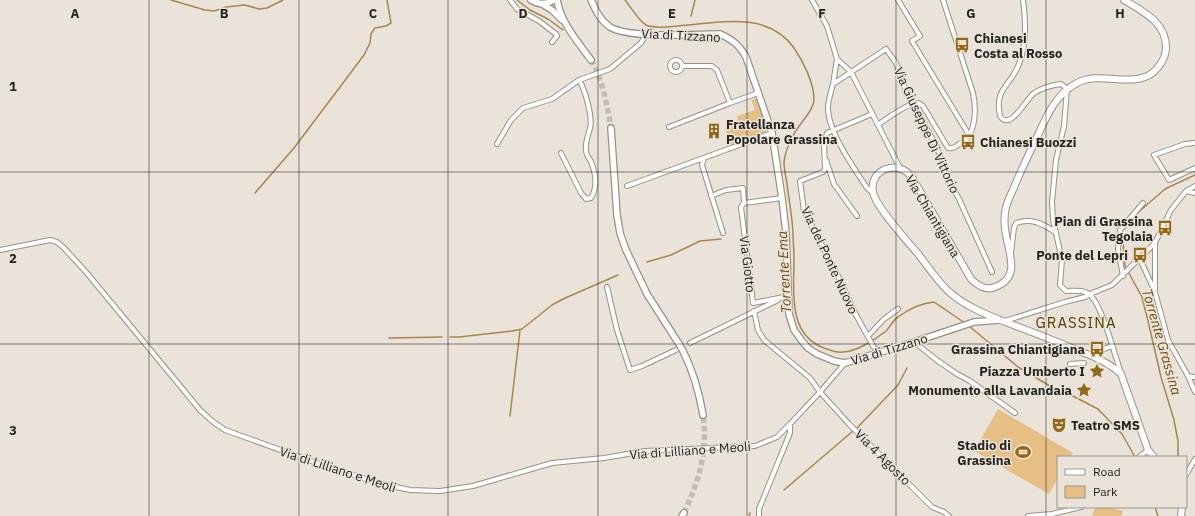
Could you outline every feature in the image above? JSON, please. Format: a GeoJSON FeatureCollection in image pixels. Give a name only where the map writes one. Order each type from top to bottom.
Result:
{"type":"FeatureCollection","features":[{"type":"Feature","properties":{"kind":"main road","name":"Via Chiantigiana"},"geometry":{"type":"LineString","coordinates":[[873,193],[872,185],[880,172],[890,168],[900,168],[907,171],[969,275],[981,286],[989,288],[996,287],[1002,283],[1011,272],[1012,262],[1005,230],[1007,204],[1051,107],[1068,89],[1078,82],[1102,78],[1129,80],[1142,79],[1150,75],[1158,68],[1163,59],[1166,50],[1166,41],[1160,28],[1154,19],[1148,14],[1124,0]]}},
{"type":"Feature","properties":{"kind":"main road"},"geometry":{"type":"LineString","coordinates":[[873,193],[884,211],[948,290],[961,301],[1003,321],[1089,355],[1116,368],[1121,374],[1143,454]]}},
{"type":"Feature","properties":{"kind":"street"},"geometry":{"type":"LineString","coordinates":[[510,0],[517,9],[539,21],[556,34],[557,36],[552,42]]}},
{"type":"Feature","properties":{"kind":"street"},"geometry":{"type":"LineString","coordinates":[[531,0],[552,10],[568,26]]}},
{"type":"Feature","properties":{"kind":"street"},"geometry":{"type":"LineString","coordinates":[[542,4],[547,4],[554,0]]}},
{"type":"Feature","properties":{"kind":"street"},"geometry":{"type":"LineString","coordinates":[[557,0],[568,26],[591,60]]}},
{"type":"Feature","properties":{"kind":"street","name":"Via di Tizzano"},"geometry":{"type":"LineString","coordinates":[[591,0],[602,20],[611,27],[626,32],[646,34],[720,34],[731,39],[741,48],[746,57],[772,133],[786,233],[786,296],[789,314],[794,330],[808,348],[817,354],[834,361],[845,363],[974,322],[1003,321]]}},
{"type":"Feature","properties":{"kind":"street"},"geometry":{"type":"LineString","coordinates":[[812,0],[827,26],[837,59],[833,84],[828,101],[830,122],[833,131],[867,188],[873,193]]}},
{"type":"Feature","properties":{"kind":"street"},"geometry":{"type":"LineString","coordinates":[[898,0],[920,36],[912,41],[969,135]]}},
{"type":"Feature","properties":{"kind":"street"},"geometry":{"type":"LineString","coordinates":[[878,124],[913,104],[919,104],[923,106],[946,146],[950,149],[966,140],[969,135],[974,121],[975,104],[973,93],[943,0]]}},
{"type":"Feature","properties":{"kind":"street"},"geometry":{"type":"LineString","coordinates":[[1023,0],[1026,33],[1020,62],[1015,75],[1001,92],[999,100],[1000,116],[1005,121],[1009,121],[1033,94],[1044,88],[1062,84],[1068,89],[1064,126],[1056,160],[1052,202],[1052,212],[1062,260],[1060,285],[1066,291],[1082,291],[1090,294],[1098,305],[1121,374]]}},
{"type":"Feature","properties":{"kind":"street"},"geometry":{"type":"LineString","coordinates":[[497,144],[511,120],[523,108],[552,98],[579,80],[610,69],[641,43],[646,34]]}},
{"type":"Feature","properties":{"kind":"street","name":"Via Giuseppe Di Vittorio"},"geometry":{"type":"LineString","coordinates":[[833,84],[886,49],[896,63],[904,86],[937,147],[948,178],[992,272]]}},
{"type":"Feature","properties":{"kind":"street"},"geometry":{"type":"LineString","coordinates":[[837,59],[851,72],[900,168]]}},
{"type":"Feature","properties":{"kind":"street"},"geometry":{"type":"LineString","coordinates":[[682,66],[712,66],[717,70],[730,103]]}},
{"type":"Feature","properties":{"kind":"street"},"geometry":{"type":"LineString","coordinates":[[561,153],[581,193],[586,199],[591,198],[595,190],[595,176],[592,164],[586,154],[587,135],[590,127],[585,90],[579,80]]}},
{"type":"Feature","properties":{"kind":"street"},"geometry":{"type":"LineString","coordinates":[[669,127],[758,93]]}},
{"type":"Feature","properties":{"kind":"street"},"geometry":{"type":"LineString","coordinates":[[833,131],[872,114]]}},
{"type":"Feature","properties":{"kind":"street"},"geometry":{"type":"LineString","coordinates":[[611,128],[615,194],[620,233],[637,275],[647,294],[679,344],[692,369],[699,392],[703,415]]}},
{"type":"Feature","properties":{"kind":"street","name":"Via del Ponte Nuovo"},"geometry":{"type":"LineString","coordinates":[[833,131],[827,133],[824,143],[825,169],[823,172],[800,181],[804,211],[838,276],[855,313],[873,346],[879,353]]}},
{"type":"Feature","properties":{"kind":"street"},"geometry":{"type":"LineString","coordinates":[[627,186],[772,133]]}},
{"type":"Feature","properties":{"kind":"street"},"geometry":{"type":"LineString","coordinates":[[1195,144],[1185,144],[1154,155],[1169,180],[1195,168]]}},
{"type":"Feature","properties":{"kind":"street"},"geometry":{"type":"LineString","coordinates":[[824,153],[834,184],[858,216]]}},
{"type":"Feature","properties":{"kind":"street"},"geometry":{"type":"LineString","coordinates":[[702,165],[704,158]]}},
{"type":"Feature","properties":{"kind":"street"},"geometry":{"type":"LineString","coordinates":[[697,160],[702,165],[723,233]]}},
{"type":"Feature","properties":{"kind":"street"},"geometry":{"type":"LineString","coordinates":[[1003,321],[1085,297],[1112,285],[1155,243],[1171,210],[1186,191],[1195,186]]}},
{"type":"Feature","properties":{"kind":"street","name":"Via Giotto"},"geometry":{"type":"LineString","coordinates":[[711,196],[726,190],[743,188],[744,203],[741,207],[753,303],[786,296]]}},
{"type":"Feature","properties":{"kind":"street"},"geometry":{"type":"LineString","coordinates":[[1186,191],[1195,193]]}},
{"type":"Feature","properties":{"kind":"street"},"geometry":{"type":"LineString","coordinates":[[744,203],[782,198]]}},
{"type":"Feature","properties":{"kind":"street"},"geometry":{"type":"LineString","coordinates":[[1124,274],[1118,249],[1120,230],[1143,203]]}},
{"type":"Feature","properties":{"kind":"street"},"geometry":{"type":"LineString","coordinates":[[1011,255],[1014,228],[1016,223],[1022,221],[1034,221],[1047,226],[1056,232]]}},
{"type":"Feature","properties":{"kind":"street","name":"Via di Lilliano e Meoli"},"geometry":{"type":"LineString","coordinates":[[0,250],[50,240],[57,242],[86,272],[200,410],[225,430],[311,461],[402,489],[440,490],[473,486],[552,463],[604,458],[645,451],[755,446],[777,437],[820,392],[845,363]]}},
{"type":"Feature","properties":{"kind":"street"},"geometry":{"type":"LineString","coordinates":[[1155,243],[1155,292]]}},
{"type":"Feature","properties":{"kind":"street"},"geometry":{"type":"LineString","coordinates":[[1140,259],[1155,292],[1168,340],[1195,392]]}},
{"type":"Feature","properties":{"kind":"street"},"geometry":{"type":"LineString","coordinates":[[607,287],[617,330],[630,370],[676,350]]}},
{"type":"Feature","properties":{"kind":"street"},"geometry":{"type":"LineString","coordinates":[[690,343],[786,296]]}},
{"type":"Feature","properties":{"kind":"street"},"geometry":{"type":"LineString","coordinates":[[868,336],[898,309]]}},
{"type":"Feature","properties":{"kind":"street","name":"Via 4 Agosto"},"geometry":{"type":"LineString","coordinates":[[754,311],[758,330],[764,340],[810,378],[820,392],[932,507],[949,516]]}},
{"type":"Feature","properties":{"kind":"street"},"geometry":{"type":"LineString","coordinates":[[914,342],[938,361],[970,381],[1015,413]]}},
{"type":"Feature","properties":{"kind":"street"},"geometry":{"type":"LineString","coordinates":[[1089,355],[1112,346]]}},
{"type":"Feature","properties":{"kind":"street"},"geometry":{"type":"LineString","coordinates":[[1070,364],[1084,363]]}},
{"type":"Feature","properties":{"kind":"street"},"geometry":{"type":"LineString","coordinates":[[1188,376],[1195,377]]}},
{"type":"Feature","properties":{"kind":"street"},"geometry":{"type":"LineString","coordinates":[[759,516],[759,509],[790,433],[790,424]]}},
{"type":"Feature","properties":{"kind":"street"},"geometry":{"type":"LineString","coordinates":[[1187,473],[1195,459]]}},
{"type":"Feature","properties":{"kind":"street"},"geometry":{"type":"LineString","coordinates":[[1028,516],[1052,514],[1077,508]]}},
{"type":"Feature","properties":{"kind":"green space"},"geometry":{"type":"Polygon","coordinates":[[[757,98],[768,128],[765,129],[766,132],[731,145],[725,128],[739,123],[737,116],[755,110],[751,100],[757,98]]]}},
{"type":"Feature","properties":{"kind":"green space","name":"Stadio di Grassina"},"geometry":{"type":"Polygon","coordinates":[[[998,409],[1073,453],[1071,456],[1057,456],[1057,480],[1049,494],[974,451],[998,409]]]}},
{"type":"Feature","properties":{"kind":"green space"},"geometry":{"type":"Polygon","coordinates":[[[1095,508],[1112,508],[1123,511],[1121,516],[1092,516],[1095,508]]]}},
{"type":"Feature","properties":{"kind":"waterway"},"geometry":{"type":"LineString","coordinates":[[171,0],[205,10],[214,11],[226,7],[245,5],[259,9],[267,8],[283,0]]}},
{"type":"Feature","properties":{"kind":"waterway"},"geometry":{"type":"LineString","coordinates":[[255,193],[294,148],[364,55],[370,43],[371,34],[375,28],[386,26],[391,23],[387,0]]}},
{"type":"Feature","properties":{"kind":"waterway"},"geometry":{"type":"LineString","coordinates":[[517,0],[530,10],[548,19],[563,30]]}},
{"type":"Feature","properties":{"kind":"waterway","name":"Torrente Ema"},"geometry":{"type":"LineString","coordinates":[[625,0],[643,23],[653,27],[741,22],[770,28],[783,36],[794,48],[801,59],[812,86],[814,99],[810,112],[795,132],[785,154],[784,165],[793,232],[793,284],[795,310],[798,322],[804,333],[812,341],[835,352],[854,350],[882,334],[896,318],[906,311],[920,305],[934,302],[965,323]]}},
{"type":"Feature","properties":{"kind":"waterway"},"geometry":{"type":"LineString","coordinates":[[691,16],[695,0]]}},
{"type":"Feature","properties":{"kind":"waterway","name":"Torrente Grassina"},"geometry":{"type":"LineString","coordinates":[[1134,216],[1165,189],[1195,175]]}},
{"type":"Feature","properties":{"kind":"waterway","name":"Torrente Grassina"},"geometry":{"type":"LineString","coordinates":[[1125,227],[1122,231],[1125,266],[1142,297],[1161,377],[1174,420],[1178,441],[1178,456]]}},
{"type":"Feature","properties":{"kind":"waterway"},"geometry":{"type":"LineString","coordinates":[[647,262],[671,255],[700,241],[721,239]]}},
{"type":"Feature","properties":{"kind":"waterway"},"geometry":{"type":"LineString","coordinates":[[450,337],[522,329],[552,305],[618,275]]}},
{"type":"Feature","properties":{"kind":"waterway","name":"Torrente Ema"},"geometry":{"type":"LineString","coordinates":[[969,326],[1018,367],[1060,392],[1065,392],[1098,409],[1122,434],[1134,456]]}},
{"type":"Feature","properties":{"kind":"waterway"},"geometry":{"type":"LineString","coordinates":[[510,416],[520,330]]}},
{"type":"Feature","properties":{"kind":"waterway"},"geometry":{"type":"LineString","coordinates":[[389,338],[442,337]]}},
{"type":"Feature","properties":{"kind":"waterway"},"geometry":{"type":"LineString","coordinates":[[857,428],[898,385],[907,368]]}},
{"type":"Feature","properties":{"kind":"waterway"},"geometry":{"type":"LineString","coordinates":[[784,490],[853,431]]}},
{"type":"Feature","properties":{"kind":"waterway","name":"Torrente Ema"},"geometry":{"type":"LineString","coordinates":[[1155,508],[1158,516]]}},
{"type":"Feature","properties":{"kind":"tunnel"},"geometry":{"type":"LineString","coordinates":[[591,60],[602,85],[611,128]]}},
{"type":"Feature","properties":{"kind":"tunnel"},"geometry":{"type":"LineString","coordinates":[[684,513],[694,489],[701,466],[704,441],[703,415]]}},
{"type":"Feature","properties":{"kind":"place","name":"Chianesi Costa al Rosso"},"geometry":{"type":"Point","coordinates":[962,45]}},
{"type":"Feature","properties":{"kind":"place","name":"Fratellanza Popolare Grassina"},"geometry":{"type":"Point","coordinates":[714,131]}},
{"type":"Feature","properties":{"kind":"place","name":"Chianesi Buozzi"},"geometry":{"type":"Point","coordinates":[968,142]}},
{"type":"Feature","properties":{"kind":"place","name":"Pian di Grassina Tegolaia"},"geometry":{"type":"Point","coordinates":[1165,228]}},
{"type":"Feature","properties":{"kind":"place","name":"Ponte del Lepri"},"geometry":{"type":"Point","coordinates":[1140,255]}},
{"type":"Feature","properties":{"kind":"place","name":"Grassina Chiantigiana"},"geometry":{"type":"Point","coordinates":[1097,349]}},
{"type":"Feature","properties":{"kind":"place","name":"Piazza Umberto I"},"geometry":{"type":"Point","coordinates":[1097,371]}},
{"type":"Feature","properties":{"kind":"place","name":"Monumento alla Lavandaia"},"geometry":{"type":"Point","coordinates":[1084,390]}},
{"type":"Feature","properties":{"kind":"place","name":"Teatro SMS"},"geometry":{"type":"Point","coordinates":[1059,425]}},
{"type":"Feature","properties":{"kind":"place","name":"Stadio di Grassina"},"geometry":{"type":"Point","coordinates":[1023,452]}},
{"type":"Feature","properties":{"kind":"district","name":"GRASSINA"},"geometry":{"type":"Point","coordinates":[1076,323]}}]}
